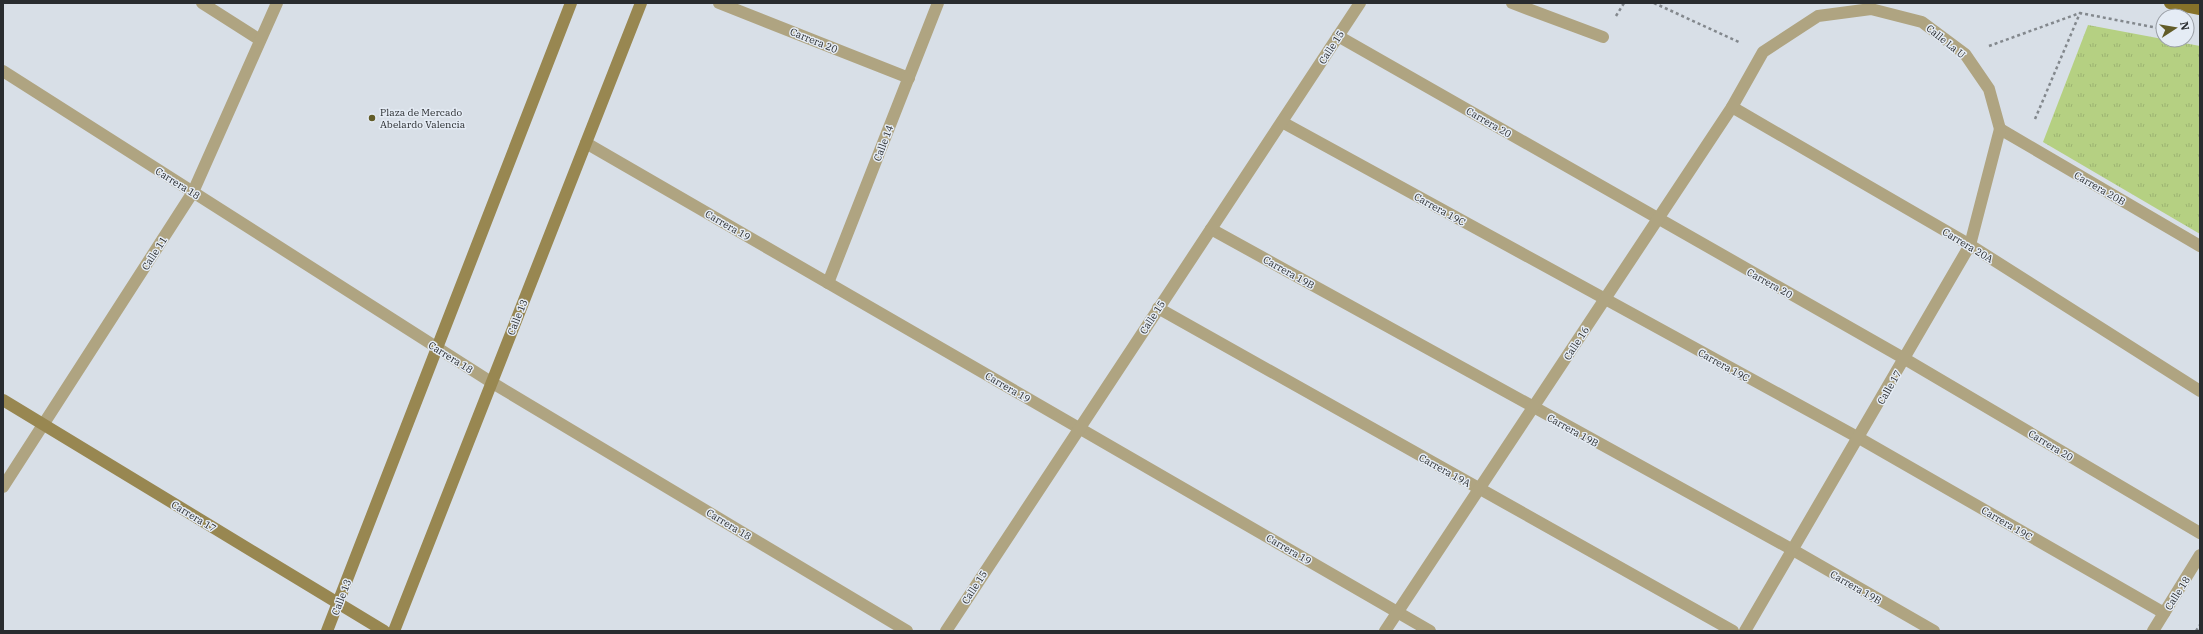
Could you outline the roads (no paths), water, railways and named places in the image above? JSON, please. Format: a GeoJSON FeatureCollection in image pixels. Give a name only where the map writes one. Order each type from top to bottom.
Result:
{"type":"FeatureCollection","features":[{"type":"Feature","properties":{"kind":"main road"},"geometry":{"type":"LineString","coordinates":[[2170,3],[2200,8]]}},
{"type":"Feature","properties":{"kind":"street"},"geometry":{"type":"LineString","coordinates":[[202,3],[260,40]]}},
{"type":"Feature","properties":{"kind":"street","name":"Calle 11"},"geometry":{"type":"LineString","coordinates":[[3,487],[193,192],[277,3]]}},
{"type":"Feature","properties":{"kind":"street","name":"Calle 13"},"geometry":{"type":"LineString","coordinates":[[327,631],[438,349],[571,3]]}},
{"type":"Feature","properties":{"kind":"street","name":"Calle 13"},"geometry":{"type":"LineString","coordinates":[[394,631],[641,3]]}},
{"type":"Feature","properties":{"kind":"street","name":"Carrera 20"},"geometry":{"type":"LineString","coordinates":[[719,3],[909,78]]}},
{"type":"Feature","properties":{"kind":"street","name":"Calle 14"},"geometry":{"type":"LineString","coordinates":[[828,283],[938,3]]}},
{"type":"Feature","properties":{"kind":"street","name":"Calle 15"},"geometry":{"type":"LineString","coordinates":[[946,631],[1360,3]]}},
{"type":"Feature","properties":{"kind":"street"},"geometry":{"type":"LineString","coordinates":[[1512,3],[1603,37]]}},
{"type":"Feature","properties":{"kind":"street","name":"Calle La U"},"geometry":{"type":"LineString","coordinates":[[1763,52],[1818,16],[1871,9],[1922,22],[1965,54],[1988,89],[2000,129]]}},
{"type":"Feature","properties":{"kind":"street","name":"Carrera 20"},"geometry":{"type":"LineString","coordinates":[[1338,36],[1905,359],[2200,533]]}},
{"type":"Feature","properties":{"kind":"street","name":"Calle 16"},"geometry":{"type":"LineString","coordinates":[[1385,631],[1732,107],[1763,52]]}},
{"type":"Feature","properties":{"kind":"street","name":"Carrera 18"},"geometry":{"type":"LineString","coordinates":[[3,71],[491,382],[907,631]]}},
{"type":"Feature","properties":{"kind":"street","name":"Carrera 20A"},"geometry":{"type":"LineString","coordinates":[[1732,107],[1970,246],[2200,392]]}},
{"type":"Feature","properties":{"kind":"street","name":"Carrera 19C"},"geometry":{"type":"LineString","coordinates":[[1282,122],[1604,300],[1859,438],[2164,613]]}},
{"type":"Feature","properties":{"kind":"street","name":"Carrera 20B"},"geometry":{"type":"LineString","coordinates":[[2000,129],[2200,246]]}},
{"type":"Feature","properties":{"kind":"street","name":"Calle 17"},"geometry":{"type":"LineString","coordinates":[[1746,631],[1970,246],[2000,129]]}},
{"type":"Feature","properties":{"kind":"street","name":"Carrera 19"},"geometry":{"type":"LineString","coordinates":[[586,143],[1430,631]]}},
{"type":"Feature","properties":{"kind":"street","name":"Carrera 19B"},"geometry":{"type":"LineString","coordinates":[[1211,229],[1533,408],[1793,550],[1934,631]]}},
{"type":"Feature","properties":{"kind":"street","name":"Carrera 19A"},"geometry":{"type":"LineString","coordinates":[[1158,308],[1733,631]]}},
{"type":"Feature","properties":{"kind":"street","name":"Carrera 17"},"geometry":{"type":"LineString","coordinates":[[3,400],[384,631]]}},
{"type":"Feature","properties":{"kind":"street","name":"Calle 18"},"geometry":{"type":"LineString","coordinates":[[2153,631],[2200,556]]}},
{"type":"Feature","properties":{"kind":"place","name":"Plaza de Mercado Abelardo Valencia"},"geometry":{"type":"Point","coordinates":[372,118]}}]}
